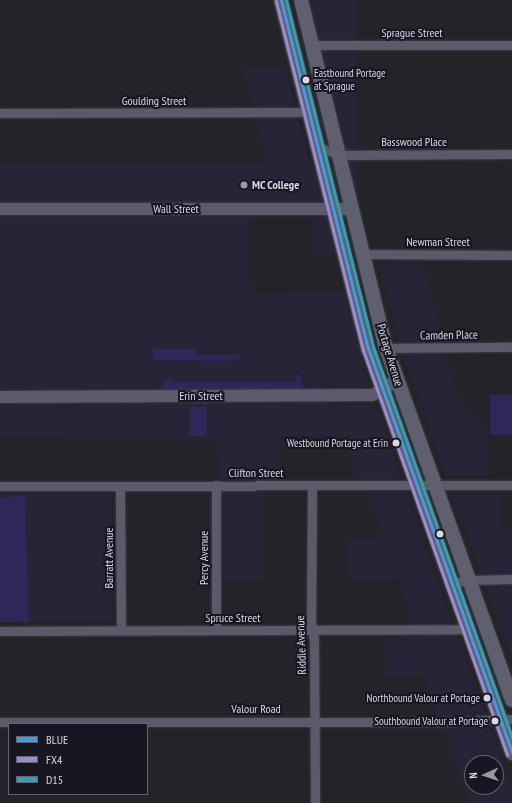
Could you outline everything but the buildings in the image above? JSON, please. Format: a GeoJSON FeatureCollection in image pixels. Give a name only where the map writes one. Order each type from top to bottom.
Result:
{"type":"FeatureCollection","features":[{"type":"Feature","properties":{"kind":"highway","name":"Portage Avenue"},"geometry":{"type":"LineString","coordinates":[[281,0],[368,348],[467,629],[506,720],[512,753]]}},
{"type":"Feature","properties":{"kind":"highway","name":"Portage Avenue"},"geometry":{"type":"LineString","coordinates":[[301,0],[386,348],[469,580],[507,672],[512,700]]}},
{"type":"Feature","properties":{"kind":"main road","name":"Wall Street"},"geometry":{"type":"LineString","coordinates":[[0,209],[352,209]]}},
{"type":"Feature","properties":{"kind":"main road","name":"Erin Street"},"geometry":{"type":"LineString","coordinates":[[0,397],[372,395],[383,390],[397,379]]}},
{"type":"Feature","properties":{"kind":"street","name":"Sprague Street"},"geometry":{"type":"LineString","coordinates":[[313,45],[512,45]]}},
{"type":"Feature","properties":{"kind":"street","name":"Goulding Street"},"geometry":{"type":"LineString","coordinates":[[0,114],[309,112]]}},
{"type":"Feature","properties":{"kind":"street","name":"Basswood Place"},"geometry":{"type":"LineString","coordinates":[[318,146],[340,155],[512,154]]}},
{"type":"Feature","properties":{"kind":"street","name":"Newman Street"},"geometry":{"type":"LineString","coordinates":[[364,254],[512,255]]}},
{"type":"Feature","properties":{"kind":"street","name":"Camden Place"},"geometry":{"type":"LineString","coordinates":[[386,348],[512,347]]}},
{"type":"Feature","properties":{"kind":"street","name":"Percy Avenue"},"geometry":{"type":"LineString","coordinates":[[216,485],[216,630]]}},
{"type":"Feature","properties":{"kind":"street","name":"Riddle Avenue"},"geometry":{"type":"LineString","coordinates":[[312,485],[312,631],[314,641],[315,803]]}},
{"type":"Feature","properties":{"kind":"street","name":"Clifton Street"},"geometry":{"type":"LineString","coordinates":[[0,486],[512,485]]}},
{"type":"Feature","properties":{"kind":"street","name":"Barratt Avenue"},"geometry":{"type":"LineString","coordinates":[[120,486],[121,630]]}},
{"type":"Feature","properties":{"kind":"street"},"geometry":{"type":"LineString","coordinates":[[451,583],[469,580],[512,579]]}},
{"type":"Feature","properties":{"kind":"street","name":"Spruce Street"},"geometry":{"type":"LineString","coordinates":[[0,631],[312,631],[467,629]]}},
{"type":"Feature","properties":{"kind":"street","name":"Valour Road"},"geometry":{"type":"LineString","coordinates":[[0,722],[506,720]]}},
{"type":"Feature","properties":{"kind":"shaded area"},"geometry":{"type":"Polygon","coordinates":[[[313,0],[357,0],[357,254],[313,254],[313,0]]]}},
{"type":"Feature","properties":{"kind":"shaded area"},"geometry":{"type":"Polygon","coordinates":[[[243,68],[285,68],[324,216],[249,215],[250,293],[345,292],[369,386],[322,386],[340,436],[280,437],[280,490],[264,491],[263,580],[220,580],[220,455],[218,455],[218,440],[0,437],[0,163],[268,164],[243,68]]]}},
{"type":"Feature","properties":{"kind":"shaded area"},"geometry":{"type":"Polygon","coordinates":[[[380,264],[423,265],[455,392],[489,438],[489,475],[446,475],[402,348],[380,264]]]}},
{"type":"Feature","properties":{"kind":"shaded area"},"geometry":{"type":"Polygon","coordinates":[[[153,349],[196,349],[196,355],[239,355],[239,360],[153,360],[153,349]]]}},
{"type":"Feature","properties":{"kind":"shaded area"},"geometry":{"type":"Polygon","coordinates":[[[170,375],[171,382],[295,382],[296,375],[300,375],[303,385],[300,389],[161,389],[170,375]]]}},
{"type":"Feature","properties":{"kind":"shaded area"},"geometry":{"type":"Polygon","coordinates":[[[490,395],[512,395],[512,435],[490,435],[490,395]]]}},
{"type":"Feature","properties":{"kind":"shaded area"},"geometry":{"type":"Polygon","coordinates":[[[332,405],[375,405],[500,755],[464,755],[464,786],[424,676],[385,676],[384,640],[411,639],[413,620],[399,579],[350,581],[346,539],[384,538],[368,494],[355,475],[345,440],[332,405]]]}},
{"type":"Feature","properties":{"kind":"shaded area"},"geometry":{"type":"Polygon","coordinates":[[[189,407],[206,407],[206,436],[189,436],[189,407]]]}},
{"type":"Feature","properties":{"kind":"shaded area"},"geometry":{"type":"Polygon","coordinates":[[[0,495],[112,495],[112,621],[0,621],[0,495]]]}},
{"type":"Feature","properties":{"kind":"shaded area"},"geometry":{"type":"Polygon","coordinates":[[[453,495],[499,495],[500,522],[512,543],[512,658],[453,495]]]}},
{"type":"Feature","properties":{"kind":"shaded area"},"geometry":{"type":"Polygon","coordinates":[[[25,496],[29,622],[0,622],[0,497],[25,496]]]}},
{"type":"Feature","properties":{"kind":"shaded area"},"geometry":{"type":"Polygon","coordinates":[[[504,768],[512,790],[512,803],[470,803],[467,795],[504,795],[504,768]]]}},
{"type":"Feature","properties":{"kind":"transit line","name":"BLUE"},"geometry":{"type":"LineString","coordinates":[[281,0],[368,348],[512,753]]}},
{"type":"Feature","properties":{"kind":"transit line","name":"D15"},"geometry":{"type":"LineString","coordinates":[[286,0],[373,347],[512,738]]}},
{"type":"Feature","properties":{"kind":"transit line","name":"FX4"},"geometry":{"type":"LineString","coordinates":[[276,1],[363,350],[507,755]]}},
{"type":"Feature","properties":{"kind":"place","name":"Eastbound Portage at Sprague"},"geometry":{"type":"Point","coordinates":[306,80]}},
{"type":"Feature","properties":{"kind":"place","name":"MC College"},"geometry":{"type":"Point","coordinates":[244,185]}},
{"type":"Feature","properties":{"kind":"place","name":"Westbound Portage at Erin"},"geometry":{"type":"Point","coordinates":[396,443]}},
{"type":"Feature","properties":{"kind":"place","name":"Northbound Valour at Portage"},"geometry":{"type":"Point","coordinates":[487,698]}},
{"type":"Feature","properties":{"kind":"place","name":"Southbound Valour at Portage"},"geometry":{"type":"Point","coordinates":[495,721]}}]}
